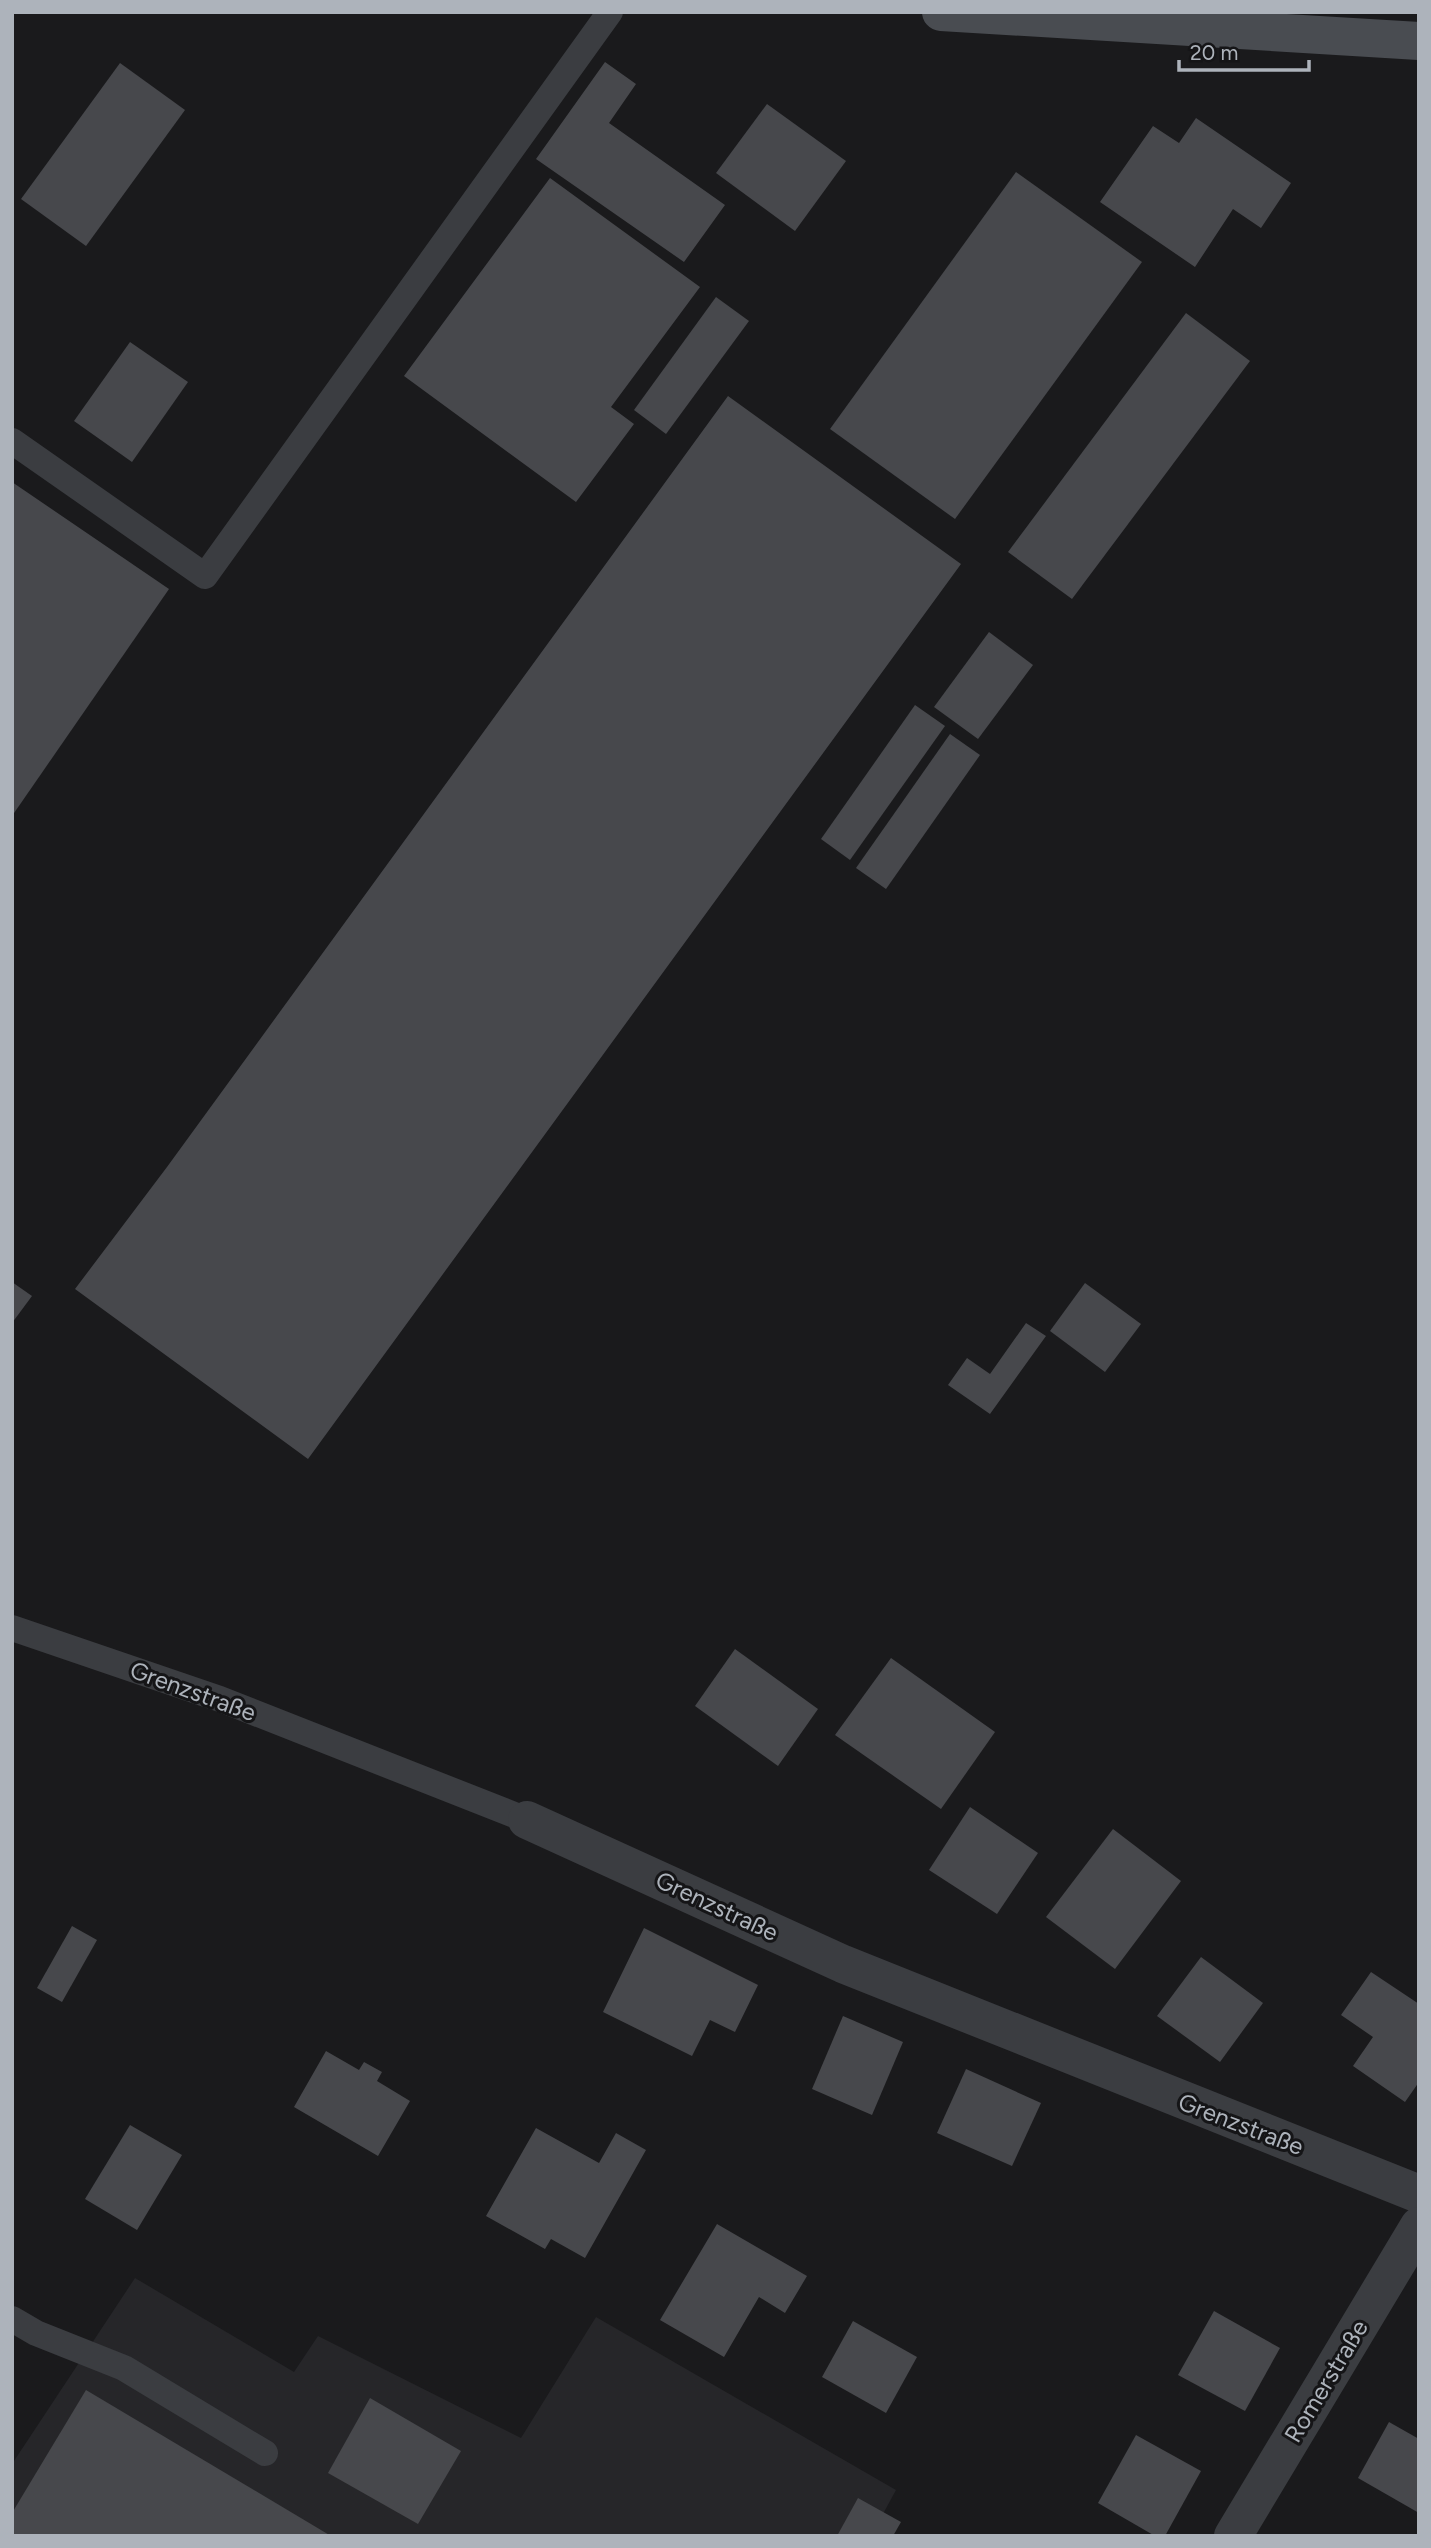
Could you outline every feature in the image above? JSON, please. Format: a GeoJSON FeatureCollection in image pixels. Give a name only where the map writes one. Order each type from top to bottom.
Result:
{"type":"FeatureCollection","features":[{"type":"Feature","properties":{"kind":"main road"},"geometry":{"type":"LineString","coordinates":[[941,12],[1419,41]]}},
{"type":"Feature","properties":{"kind":"street","name":"Grenzstraße"},"geometry":{"type":"LineString","coordinates":[[527,1820],[843,1964],[1419,2193]]}},
{"type":"Feature","properties":{"kind":"street","name":"Romerstraße"},"geometry":{"type":"LineString","coordinates":[[1233,2536],[1419,2226]]}},
{"type":"Feature","properties":{"kind":"lane"},"geometry":{"type":"LineString","coordinates":[[12,441],[205,576],[610,12]]}},
{"type":"Feature","properties":{"kind":"lane","name":"Grenzstraße"},"geometry":{"type":"LineString","coordinates":[[12,1628],[220,1699],[527,1820]]}},
{"type":"Feature","properties":{"kind":"lane"},"geometry":{"type":"LineString","coordinates":[[12,2319],[36,2333],[124,2368],[265,2453]]}},
{"type":"Feature","properties":{"kind":"shaded area"},"geometry":{"type":"Polygon","coordinates":[[[135,2278],[294,2372],[318,2336],[521,2438],[596,2317],[896,2490],[871,2536],[12,2536],[12,2464],[135,2278]]]}},
{"type":"Feature","properties":{"kind":"building"},"geometry":{"type":"Polygon","coordinates":[[[605,62],[636,84],[609,123],[725,205],[684,262],[536,159],[605,62]]]}},
{"type":"Feature","properties":{"kind":"building"},"geometry":{"type":"Polygon","coordinates":[[[120,63],[185,110],[86,246],[21,199],[120,63]]]}},
{"type":"Feature","properties":{"kind":"building"},"geometry":{"type":"Polygon","coordinates":[[[767,104],[846,161],[795,231],[716,173],[767,104]]]}},
{"type":"Feature","properties":{"kind":"building"},"geometry":{"type":"Polygon","coordinates":[[[1196,118],[1291,183],[1261,228],[1233,209],[1195,267],[1100,202],[1153,126],[1179,143],[1196,118]]]}},
{"type":"Feature","properties":{"kind":"building"},"geometry":{"type":"Polygon","coordinates":[[[1016,172],[1142,262],[955,519],[830,429],[1016,172]]]}},
{"type":"Feature","properties":{"kind":"building"},"geometry":{"type":"Polygon","coordinates":[[[550,178],[700,287],[611,407],[634,424],[576,502],[404,376],[550,178]]]}},
{"type":"Feature","properties":{"kind":"building"},"geometry":{"type":"Polygon","coordinates":[[[716,297],[749,321],[666,434],[634,410],[716,297]]]}},
{"type":"Feature","properties":{"kind":"building"},"geometry":{"type":"Polygon","coordinates":[[[1186,313],[1250,361],[1072,599],[1008,552],[1186,313]]]}},
{"type":"Feature","properties":{"kind":"building"},"geometry":{"type":"Polygon","coordinates":[[[130,342],[188,382],[132,462],[74,421],[130,342]]]}},
{"type":"Feature","properties":{"kind":"building"},"geometry":{"type":"Polygon","coordinates":[[[728,396],[961,564],[308,1459],[75,1289],[167,1167],[728,396]]]}},
{"type":"Feature","properties":{"kind":"building"},"geometry":{"type":"Polygon","coordinates":[[[12,482],[169,589],[12,816],[12,482]]]}},
{"type":"Feature","properties":{"kind":"building"},"geometry":{"type":"Polygon","coordinates":[[[989,632],[1033,665],[978,739],[934,707],[989,632]]]}},
{"type":"Feature","properties":{"kind":"building"},"geometry":{"type":"Polygon","coordinates":[[[915,705],[945,726],[850,860],[821,839],[915,705]]]}},
{"type":"Feature","properties":{"kind":"building"},"geometry":{"type":"Polygon","coordinates":[[[950,734],[980,755],[886,889],[856,868],[950,734]]]}},
{"type":"Feature","properties":{"kind":"building"},"geometry":{"type":"Polygon","coordinates":[[[12,1282],[32,1296],[12,1323],[12,1282]]]}},
{"type":"Feature","properties":{"kind":"building"},"geometry":{"type":"Polygon","coordinates":[[[1085,1283],[1141,1324],[1105,1372],[1050,1331],[1085,1283]]]}},
{"type":"Feature","properties":{"kind":"building"},"geometry":{"type":"Polygon","coordinates":[[[1026,1323],[1046,1336],[990,1414],[948,1385],[967,1358],[990,1374],[1026,1323]]]}},
{"type":"Feature","properties":{"kind":"building"},"geometry":{"type":"Polygon","coordinates":[[[735,1649],[818,1709],[778,1766],[695,1706],[735,1649]]]}},
{"type":"Feature","properties":{"kind":"building"},"geometry":{"type":"Polygon","coordinates":[[[891,1658],[995,1732],[941,1809],[835,1735],[891,1658]]]}},
{"type":"Feature","properties":{"kind":"building"},"geometry":{"type":"Polygon","coordinates":[[[970,1807],[1038,1853],[997,1914],[929,1870],[970,1807]]]}},
{"type":"Feature","properties":{"kind":"building"},"geometry":{"type":"Polygon","coordinates":[[[1113,1829],[1181,1881],[1115,1969],[1046,1917],[1113,1829]]]}},
{"type":"Feature","properties":{"kind":"building"},"geometry":{"type":"Polygon","coordinates":[[[72,1926],[97,1940],[62,2002],[37,1988],[72,1926]]]}},
{"type":"Feature","properties":{"kind":"building"},"geometry":{"type":"Polygon","coordinates":[[[644,1928],[758,1985],[735,2032],[710,2020],[692,2056],[603,2012],[644,1928]]]}},
{"type":"Feature","properties":{"kind":"building"},"geometry":{"type":"Polygon","coordinates":[[[1201,1957],[1263,2003],[1220,2062],[1157,2016],[1201,1957]]]}},
{"type":"Feature","properties":{"kind":"building"},"geometry":{"type":"Polygon","coordinates":[[[1371,1972],[1419,2004],[1419,2082],[1405,2102],[1353,2066],[1373,2037],[1341,2015],[1371,1972]]]}},
{"type":"Feature","properties":{"kind":"building"},"geometry":{"type":"Polygon","coordinates":[[[843,2016],[903,2042],[872,2115],[812,2089],[843,2016]]]}},
{"type":"Feature","properties":{"kind":"building"},"geometry":{"type":"Polygon","coordinates":[[[326,2051],[359,2070],[364,2062],[382,2072],[377,2081],[410,2101],[378,2156],[294,2107],[326,2051]]]}},
{"type":"Feature","properties":{"kind":"building"},"geometry":{"type":"Polygon","coordinates":[[[966,2069],[1041,2103],[1012,2166],[937,2133],[966,2069]]]}},
{"type":"Feature","properties":{"kind":"building"},"geometry":{"type":"Polygon","coordinates":[[[130,2125],[182,2155],[137,2230],[85,2199],[130,2125]]]}},
{"type":"Feature","properties":{"kind":"building"},"geometry":{"type":"Polygon","coordinates":[[[536,2128],[599,2163],[616,2133],[646,2150],[585,2258],[551,2239],[545,2249],[486,2216],[536,2128]]]}},
{"type":"Feature","properties":{"kind":"building"},"geometry":{"type":"Polygon","coordinates":[[[717,2224],[807,2276],[785,2313],[759,2297],[724,2357],[660,2320],[717,2224]]]}},
{"type":"Feature","properties":{"kind":"building"},"geometry":{"type":"Polygon","coordinates":[[[1214,2311],[1280,2348],[1245,2411],[1178,2375],[1214,2311]]]}},
{"type":"Feature","properties":{"kind":"building"},"geometry":{"type":"Polygon","coordinates":[[[853,2321],[917,2357],[886,2413],[822,2377],[853,2321]]]}},
{"type":"Feature","properties":{"kind":"building"},"geometry":{"type":"Polygon","coordinates":[[[86,2390],[331,2536],[12,2536],[12,2513],[86,2390]]]}},
{"type":"Feature","properties":{"kind":"building"},"geometry":{"type":"Polygon","coordinates":[[[370,2398],[461,2451],[418,2524],[328,2473],[370,2398]]]}},
{"type":"Feature","properties":{"kind":"building"},"geometry":{"type":"Polygon","coordinates":[[[1389,2422],[1419,2439],[1419,2513],[1358,2478],[1389,2422]]]}},
{"type":"Feature","properties":{"kind":"building"},"geometry":{"type":"Polygon","coordinates":[[[1136,2435],[1201,2471],[1165,2536],[1155,2536],[1098,2503],[1136,2435]]]}},
{"type":"Feature","properties":{"kind":"building"},"geometry":{"type":"Polygon","coordinates":[[[858,2498],[901,2522],[893,2536],[837,2536],[858,2498]]]}}]}
